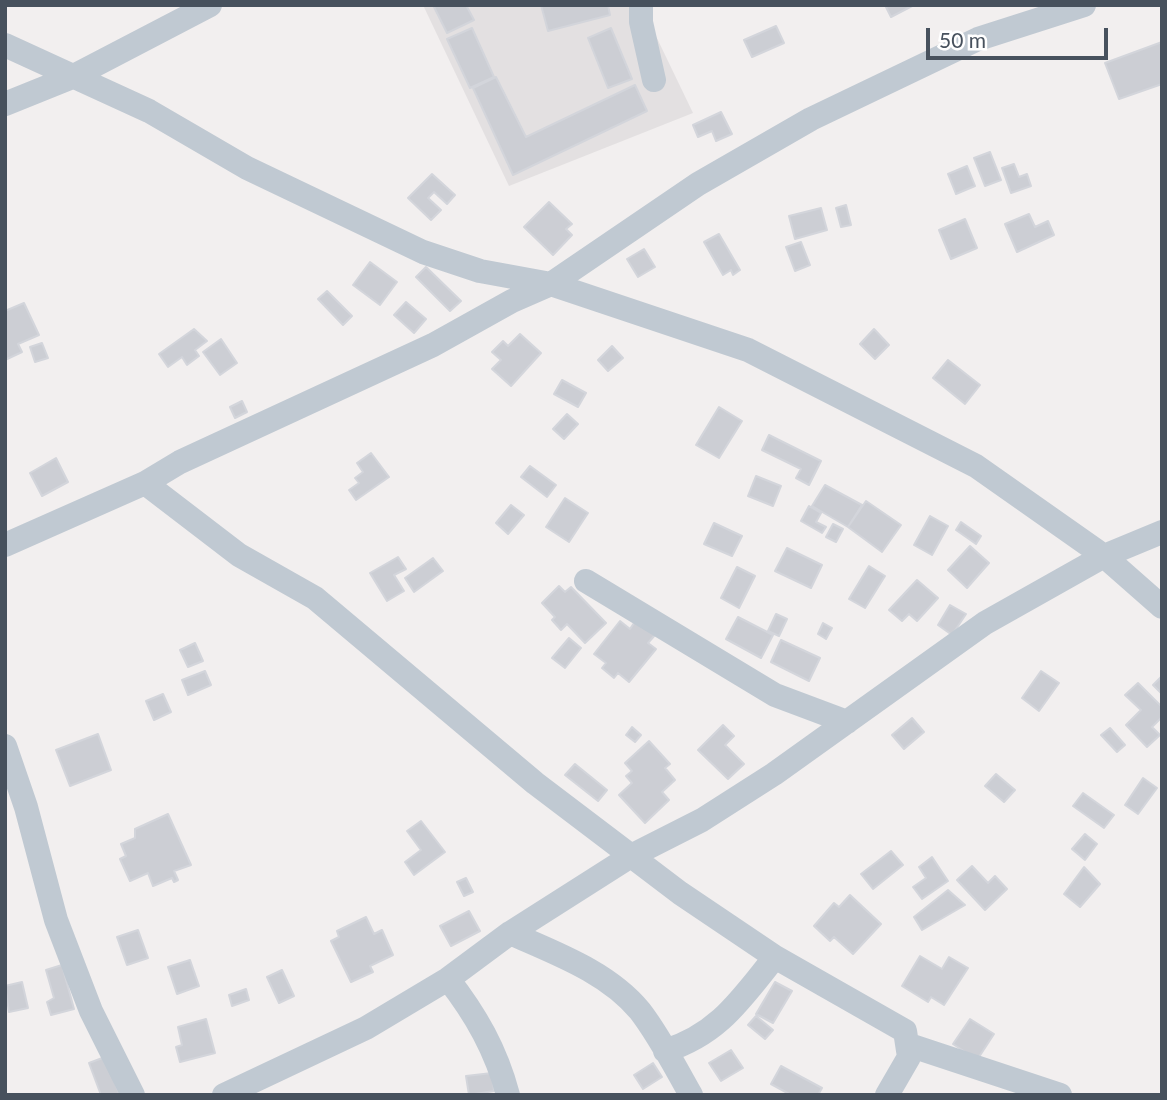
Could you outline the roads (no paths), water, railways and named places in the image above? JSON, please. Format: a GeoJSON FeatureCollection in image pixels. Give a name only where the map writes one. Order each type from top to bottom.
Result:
{"type":"FeatureCollection","features":[{"type":"Feature","properties":{"kind":"street"},"geometry":{"type":"LineString","coordinates":[[5,104],[72,77],[210,5]]}},
{"type":"Feature","properties":{"kind":"street"},"geometry":{"type":"LineString","coordinates":[[641,5],[641,22],[654,80]]}},
{"type":"Feature","properties":{"kind":"street"},"geometry":{"type":"LineString","coordinates":[[5,545],[145,483],[180,462],[433,345],[512,301],[551,284],[698,184],[811,119],[978,39],[1082,6]]}},
{"type":"Feature","properties":{"kind":"street"},"geometry":{"type":"LineString","coordinates":[[5,45],[149,111],[247,167],[424,252],[480,271],[551,284],[748,350],[976,466],[1104,556],[1162,607]]}},
{"type":"Feature","properties":{"kind":"street"},"geometry":{"type":"LineString","coordinates":[[145,483],[239,555],[315,598],[536,783],[631,856],[775,957],[905,1031],[909,1057],[887,1095]]}},
{"type":"Feature","properties":{"kind":"street"},"geometry":{"type":"LineString","coordinates":[[224,1095],[366,1028],[448,979],[510,933],[631,856],[702,820],[847,722],[985,623],[1104,556],[1162,532]]}},
{"type":"Feature","properties":{"kind":"street"},"geometry":{"type":"LineString","coordinates":[[586,581],[775,695],[847,722]]}},
{"type":"Feature","properties":{"kind":"street"},"geometry":{"type":"LineString","coordinates":[[5,746],[26,807],[56,920],[91,1010],[132,1095]]}},
{"type":"Feature","properties":{"kind":"street"},"geometry":{"type":"LineString","coordinates":[[510,933],[594,973],[621,992],[639,1011],[691,1095]]}},
{"type":"Feature","properties":{"kind":"street"},"geometry":{"type":"LineString","coordinates":[[665,1051],[691,1043],[713,1027],[775,957]]}},
{"type":"Feature","properties":{"kind":"street"},"geometry":{"type":"LineString","coordinates":[[448,979],[472,1010],[489,1040],[508,1095]]}},
{"type":"Feature","properties":{"kind":"street"},"geometry":{"type":"LineString","coordinates":[[909,1045],[1060,1095]]}}]}
